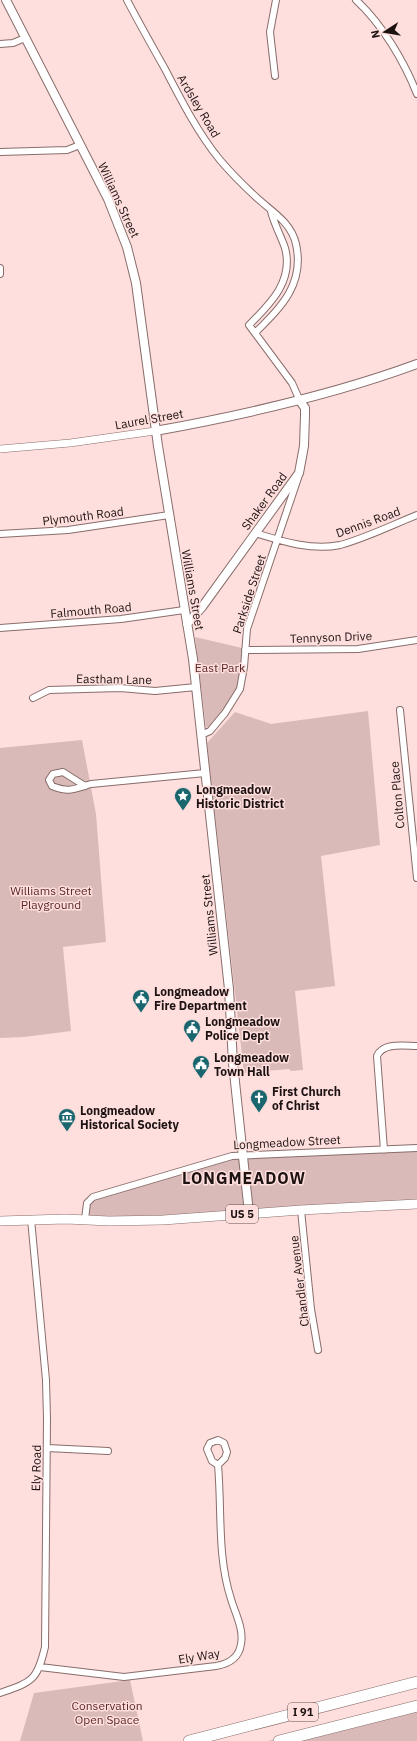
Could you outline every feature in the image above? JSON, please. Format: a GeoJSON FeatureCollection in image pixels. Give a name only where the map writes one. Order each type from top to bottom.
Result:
{"type":"FeatureCollection","features":[{"type":"Feature","properties":{"kind":"highway","name":"I 91"},"geometry":{"type":"LineString","coordinates":[[189,1741],[417,1682]]}},
{"type":"Feature","properties":{"kind":"highway","name":"I 91"},"geometry":{"type":"LineString","coordinates":[[280,1741],[417,1706]]}},
{"type":"Feature","properties":{"kind":"main road","name":"Williams Street"},"geometry":{"type":"LineString","coordinates":[[6,0],[116,216],[131,258],[139,301],[156,431],[196,687],[229,989],[233,1063],[249,1213]]}},
{"type":"Feature","properties":{"kind":"main road"},"geometry":{"type":"LineString","coordinates":[[300,401],[347,388],[417,364]]}},
{"type":"Feature","properties":{"kind":"main road","name":"Laurel Street"},"geometry":{"type":"LineString","coordinates":[[156,431],[300,401]]}},
{"type":"Feature","properties":{"kind":"main road","name":"Shaker Road"},"geometry":{"type":"LineString","coordinates":[[187,624],[202,607],[299,473],[304,446],[305,415],[305,408],[300,401]]}},
{"type":"Feature","properties":{"kind":"main road","name":"US 5"},"geometry":{"type":"LineString","coordinates":[[0,1221],[31,1219],[163,1220],[249,1213],[417,1204]]}},
{"type":"Feature","properties":{"kind":"street","name":"Ardsley Road"},"geometry":{"type":"LineString","coordinates":[[127,0],[182,101],[211,147],[234,175],[271,211],[283,219],[294,238],[297,250],[297,270],[293,287],[286,300],[255,333],[249,325],[273,299],[283,282],[286,273],[285,249],[271,211]]}},
{"type":"Feature","properties":{"kind":"street"},"geometry":{"type":"LineString","coordinates":[[275,76],[270,32],[276,0]]}},
{"type":"Feature","properties":{"kind":"street"},"geometry":{"type":"LineString","coordinates":[[356,0],[384,34],[401,61],[417,94]]}},
{"type":"Feature","properties":{"kind":"street"},"geometry":{"type":"LineString","coordinates":[[0,44],[13,43],[25,38]]}},
{"type":"Feature","properties":{"kind":"street"},"geometry":{"type":"LineString","coordinates":[[0,152],[67,150],[80,145]]}},
{"type":"Feature","properties":{"kind":"street"},"geometry":{"type":"LineString","coordinates":[[0,268],[0,274]]}},
{"type":"Feature","properties":{"kind":"street"},"geometry":{"type":"LineString","coordinates":[[255,333],[292,383],[300,401]]}},
{"type":"Feature","properties":{"kind":"street","name":"Laurel Street"},"geometry":{"type":"LineString","coordinates":[[0,449],[77,442],[156,431]]}},
{"type":"Feature","properties":{"kind":"street","name":"Parkside Street"},"geometry":{"type":"LineString","coordinates":[[201,735],[210,731],[225,713],[238,693],[243,676],[245,634],[299,473]]}},
{"type":"Feature","properties":{"kind":"street","name":"Plymouth Road"},"geometry":{"type":"LineString","coordinates":[[0,534],[68,530],[169,515]]}},
{"type":"Feature","properties":{"kind":"street","name":"Dennis Road"},"geometry":{"type":"LineString","coordinates":[[255,533],[277,540],[315,546],[340,544],[417,515]]}},
{"type":"Feature","properties":{"kind":"street","name":"Falmouth Road"},"geometry":{"type":"LineString","coordinates":[[0,628],[121,619],[184,610]]}},
{"type":"Feature","properties":{"kind":"street","name":"Tennyson Drive"},"geometry":{"type":"LineString","coordinates":[[245,650],[346,650],[417,640]]}},
{"type":"Feature","properties":{"kind":"street","name":"Eastham Lane"},"geometry":{"type":"LineString","coordinates":[[33,698],[50,690],[120,688],[155,691],[196,687]]}},
{"type":"Feature","properties":{"kind":"street","name":"Colton Place"},"geometry":{"type":"LineString","coordinates":[[400,710],[417,878]]}},
{"type":"Feature","properties":{"kind":"street"},"geometry":{"type":"LineString","coordinates":[[85,786],[63,772],[53,774],[49,780],[52,786],[70,791],[85,786],[91,784],[205,773]]}},
{"type":"Feature","properties":{"kind":"street"},"geometry":{"type":"LineString","coordinates":[[384,1150],[377,1062],[379,1052],[384,1048],[392,1046],[417,1046]]}},
{"type":"Feature","properties":{"kind":"street","name":"Longmeadow Street"},"geometry":{"type":"LineString","coordinates":[[85,1219],[87,1203],[92,1197],[232,1156],[417,1148]]}},
{"type":"Feature","properties":{"kind":"street","name":"Chandler Avenue"},"geometry":{"type":"LineString","coordinates":[[301,1210],[311,1309],[318,1350]]}},
{"type":"Feature","properties":{"kind":"street","name":"Ely Road"},"geometry":{"type":"LineString","coordinates":[[0,1693],[28,1682],[35,1676],[40,1667],[44,1648],[47,1448],[46,1380],[31,1219]]}},
{"type":"Feature","properties":{"kind":"street"},"geometry":{"type":"LineString","coordinates":[[47,1448],[108,1451]]}},
{"type":"Feature","properties":{"kind":"street","name":"Ely Way"},"geometry":{"type":"LineString","coordinates":[[40,1667],[129,1677],[220,1665],[228,1663],[235,1657],[241,1647],[242,1636],[225,1577],[218,1465]]}},
{"type":"Feature","properties":{"kind":"green space","name":"East Park"},"geometry":{"type":"Polygon","coordinates":[[[195,637],[242,648],[241,673],[236,693],[210,728],[206,727],[195,637]]]}},
{"type":"Feature","properties":{"kind":"green space"},"geometry":{"type":"Polygon","coordinates":[[[368,711],[380,845],[321,856],[335,986],[295,991],[303,1070],[291,1071],[289,1069],[244,1073],[207,743],[235,712],[271,724],[368,711]]]}},
{"type":"Feature","properties":{"kind":"green space","name":"Williams Street Playground"},"geometry":{"type":"Polygon","coordinates":[[[82,740],[96,814],[106,942],[63,947],[71,1031],[24,1037],[0,1038],[0,748],[82,740]]]}},
{"type":"Feature","properties":{"kind":"green space"},"geometry":{"type":"Polygon","coordinates":[[[417,1148],[417,1204],[85,1219],[89,1199],[219,1159],[417,1148]]]}},
{"type":"Feature","properties":{"kind":"green space","name":"Conservation Open Space"},"geometry":{"type":"Polygon","coordinates":[[[130,1680],[143,1741],[20,1741],[34,1693],[130,1680]]]}},
{"type":"Feature","properties":{"kind":"green space"},"geometry":{"type":"Polygon","coordinates":[[[417,1702],[417,1741],[268,1741],[417,1702]]]}},
{"type":"Feature","properties":{"kind":"place","name":"Longmeadow Historic District"},"geometry":{"type":"Point","coordinates":[183,811]}},
{"type":"Feature","properties":{"kind":"place","name":"Longmeadow Fire Department"},"geometry":{"type":"Point","coordinates":[141,1013]}},
{"type":"Feature","properties":{"kind":"place","name":"Longmeadow Police Dept"},"geometry":{"type":"Point","coordinates":[192,1043]}},
{"type":"Feature","properties":{"kind":"place","name":"Longmeadow Town Hall"},"geometry":{"type":"Point","coordinates":[201,1079]}},
{"type":"Feature","properties":{"kind":"place","name":"First Church of Christ"},"geometry":{"type":"Point","coordinates":[259,1113]}},
{"type":"Feature","properties":{"kind":"place","name":"Longmeadow Historical Society"},"geometry":{"type":"Point","coordinates":[67,1132]}},
{"type":"Feature","properties":{"kind":"district","name":"LONGMEADOW"},"geometry":{"type":"Point","coordinates":[244,1178]}}]}
